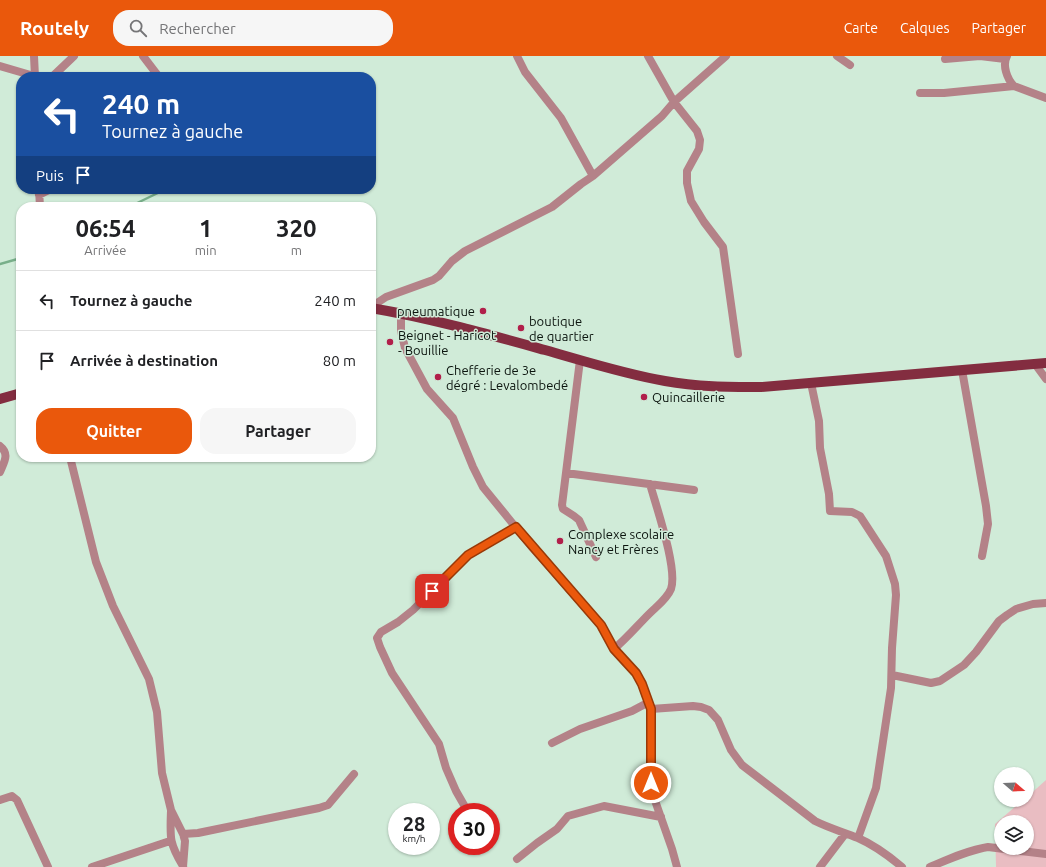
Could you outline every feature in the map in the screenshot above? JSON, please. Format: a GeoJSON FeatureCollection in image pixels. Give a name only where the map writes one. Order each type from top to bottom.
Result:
{"type":"FeatureCollection","features":[{"type":"Feature","properties":{"kind":"main road"},"geometry":{"type":"LineString","coordinates":[[376,309],[401,313],[510,340],[580,360],[665,381],[715,387],[761,387],[1046,363]]}},
{"type":"Feature","properties":{"kind":"main road"},"geometry":{"type":"LineString","coordinates":[[0,399],[16,394]]}},
{"type":"Feature","properties":{"kind":"street"},"geometry":{"type":"LineString","coordinates":[[34,56],[34,72]]}},
{"type":"Feature","properties":{"kind":"street"},"geometry":{"type":"LineString","coordinates":[[57,72],[74,56]]}},
{"type":"Feature","properties":{"kind":"street"},"geometry":{"type":"LineString","coordinates":[[143,56],[155,72]]}},
{"type":"Feature","properties":{"kind":"street"},"geometry":{"type":"LineString","coordinates":[[517,56],[525,72],[561,118],[593,176]]}},
{"type":"Feature","properties":{"kind":"street"},"geometry":{"type":"LineString","coordinates":[[648,56],[674,102],[697,131],[700,140],[699,150],[687,171],[691,201],[722,247],[738,354]]}},
{"type":"Feature","properties":{"kind":"street"},"geometry":{"type":"LineString","coordinates":[[376,304],[386,297],[433,280],[439,276],[452,261],[465,251],[552,207],[593,176],[662,116],[674,102],[726,56]]}},
{"type":"Feature","properties":{"kind":"street"},"geometry":{"type":"LineString","coordinates":[[837,56],[850,65]]}},
{"type":"Feature","properties":{"kind":"street"},"geometry":{"type":"LineString","coordinates":[[945,59],[980,56],[1006,57],[1004,65],[1010,82],[1014,86],[1046,98]]}},
{"type":"Feature","properties":{"kind":"street"},"geometry":{"type":"LineString","coordinates":[[0,66],[19,72]]}},
{"type":"Feature","properties":{"kind":"street"},"geometry":{"type":"LineString","coordinates":[[920,93],[952,92],[1014,86]]}},
{"type":"Feature","properties":{"kind":"street"},"geometry":{"type":"LineString","coordinates":[[401,313],[401,331],[405,348],[427,389],[453,418],[478,479],[483,487],[601,625],[614,649],[636,673],[650,706],[652,792],[677,867]]}},
{"type":"Feature","properties":{"kind":"street"},"geometry":{"type":"LineString","coordinates":[[580,360],[562,505],[563,509],[579,520],[596,557]]}},
{"type":"Feature","properties":{"kind":"street"},"geometry":{"type":"LineString","coordinates":[[1035,364],[1046,379]]}},
{"type":"Feature","properties":{"kind":"street"},"geometry":{"type":"LineString","coordinates":[[962,370],[988,524],[982,556]]}},
{"type":"Feature","properties":{"kind":"street"},"geometry":{"type":"LineString","coordinates":[[811,383],[819,421],[820,448],[829,494],[830,510],[852,512],[860,516],[886,556],[895,584],[896,595],[892,642],[891,688],[876,788],[858,838]]}},
{"type":"Feature","properties":{"kind":"street"},"geometry":{"type":"LineString","coordinates":[[0,446],[5,450],[6,454],[0,472]]}},
{"type":"Feature","properties":{"kind":"street"},"geometry":{"type":"LineString","coordinates":[[71,462],[96,562],[113,606],[149,679],[157,712],[162,773],[171,810],[185,841],[183,867]]}},
{"type":"Feature","properties":{"kind":"street"},"geometry":{"type":"LineString","coordinates":[[566,473],[694,490]]}},
{"type":"Feature","properties":{"kind":"street"},"geometry":{"type":"LineString","coordinates":[[614,649],[666,598],[673,581],[666,539],[650,484]]}},
{"type":"Feature","properties":{"kind":"street"},"geometry":{"type":"LineString","coordinates":[[463,803],[456,792],[446,768],[439,744],[392,672],[377,638],[381,632],[398,622],[413,610],[468,555],[516,527]]}},
{"type":"Feature","properties":{"kind":"street"},"geometry":{"type":"LineString","coordinates":[[892,675],[931,683],[940,680],[964,665],[1007,615],[1016,609],[1033,604],[1046,603]]}},
{"type":"Feature","properties":{"kind":"street"},"geometry":{"type":"LineString","coordinates":[[552,743],[580,729],[650,706],[701,707],[709,710],[718,720],[731,750],[746,769],[815,821],[858,838],[882,852],[902,867]]}},
{"type":"Feature","properties":{"kind":"street"},"geometry":{"type":"LineString","coordinates":[[183,834],[198,834],[328,805],[354,774]]}},
{"type":"Feature","properties":{"kind":"street"},"geometry":{"type":"LineString","coordinates":[[0,800],[12,796],[17,800],[48,867]]}},
{"type":"Feature","properties":{"kind":"street"},"geometry":{"type":"LineString","coordinates":[[517,859],[557,829],[568,816],[604,806],[661,817]]}},
{"type":"Feature","properties":{"kind":"street"},"geometry":{"type":"LineString","coordinates":[[171,810],[170,841],[173,850],[183,867]]}},
{"type":"Feature","properties":{"kind":"street"},"geometry":{"type":"LineString","coordinates":[[820,867],[845,834]]}},
{"type":"Feature","properties":{"kind":"street"},"geometry":{"type":"LineString","coordinates":[[92,867],[170,841]]}},
{"type":"Feature","properties":{"kind":"street"},"geometry":{"type":"LineString","coordinates":[[930,867],[944,861],[988,848],[1046,854]]}},
{"type":"Feature","properties":{"kind":"shaded area"},"geometry":{"type":"Polygon","coordinates":[[[1046,780],[1046,867],[996,867],[996,855],[1034,855],[1034,815],[1006,815],[1015,807],[1034,807],[1034,791],[1046,780]]]}},
{"type":"Feature","properties":{"kind":"waterway"},"geometry":{"type":"LineString","coordinates":[[139,202],[156,194]]}},
{"type":"Feature","properties":{"kind":"waterway"},"geometry":{"type":"LineString","coordinates":[[0,264],[16,259]]}},
{"type":"Feature","properties":{"kind":"place","name":"pneumatique"},"geometry":{"type":"Point","coordinates":[483,311]}},
{"type":"Feature","properties":{"kind":"place","name":"boutique de quartier"},"geometry":{"type":"Point","coordinates":[521,328]}},
{"type":"Feature","properties":{"kind":"place","name":"Beignet - Haricot - Bouillie"},"geometry":{"type":"Point","coordinates":[390,342]}},
{"type":"Feature","properties":{"kind":"place","name":"Chefferie de 3e dégré : Levalombedé"},"geometry":{"type":"Point","coordinates":[438,377]}},
{"type":"Feature","properties":{"kind":"place","name":"Quincaillerie"},"geometry":{"type":"Point","coordinates":[644,397]}},
{"type":"Feature","properties":{"kind":"place","name":"Complexe scolaire Nancy et Frères"},"geometry":{"type":"Point","coordinates":[560,541]}},
{"type":"Feature","properties":{"kind":"route"},"geometry":{"type":"LineString","coordinates":[[432,591],[468,555],[516,527],[601,625],[614,649],[636,673],[642,684],[651,709],[651,783]]}}]}
